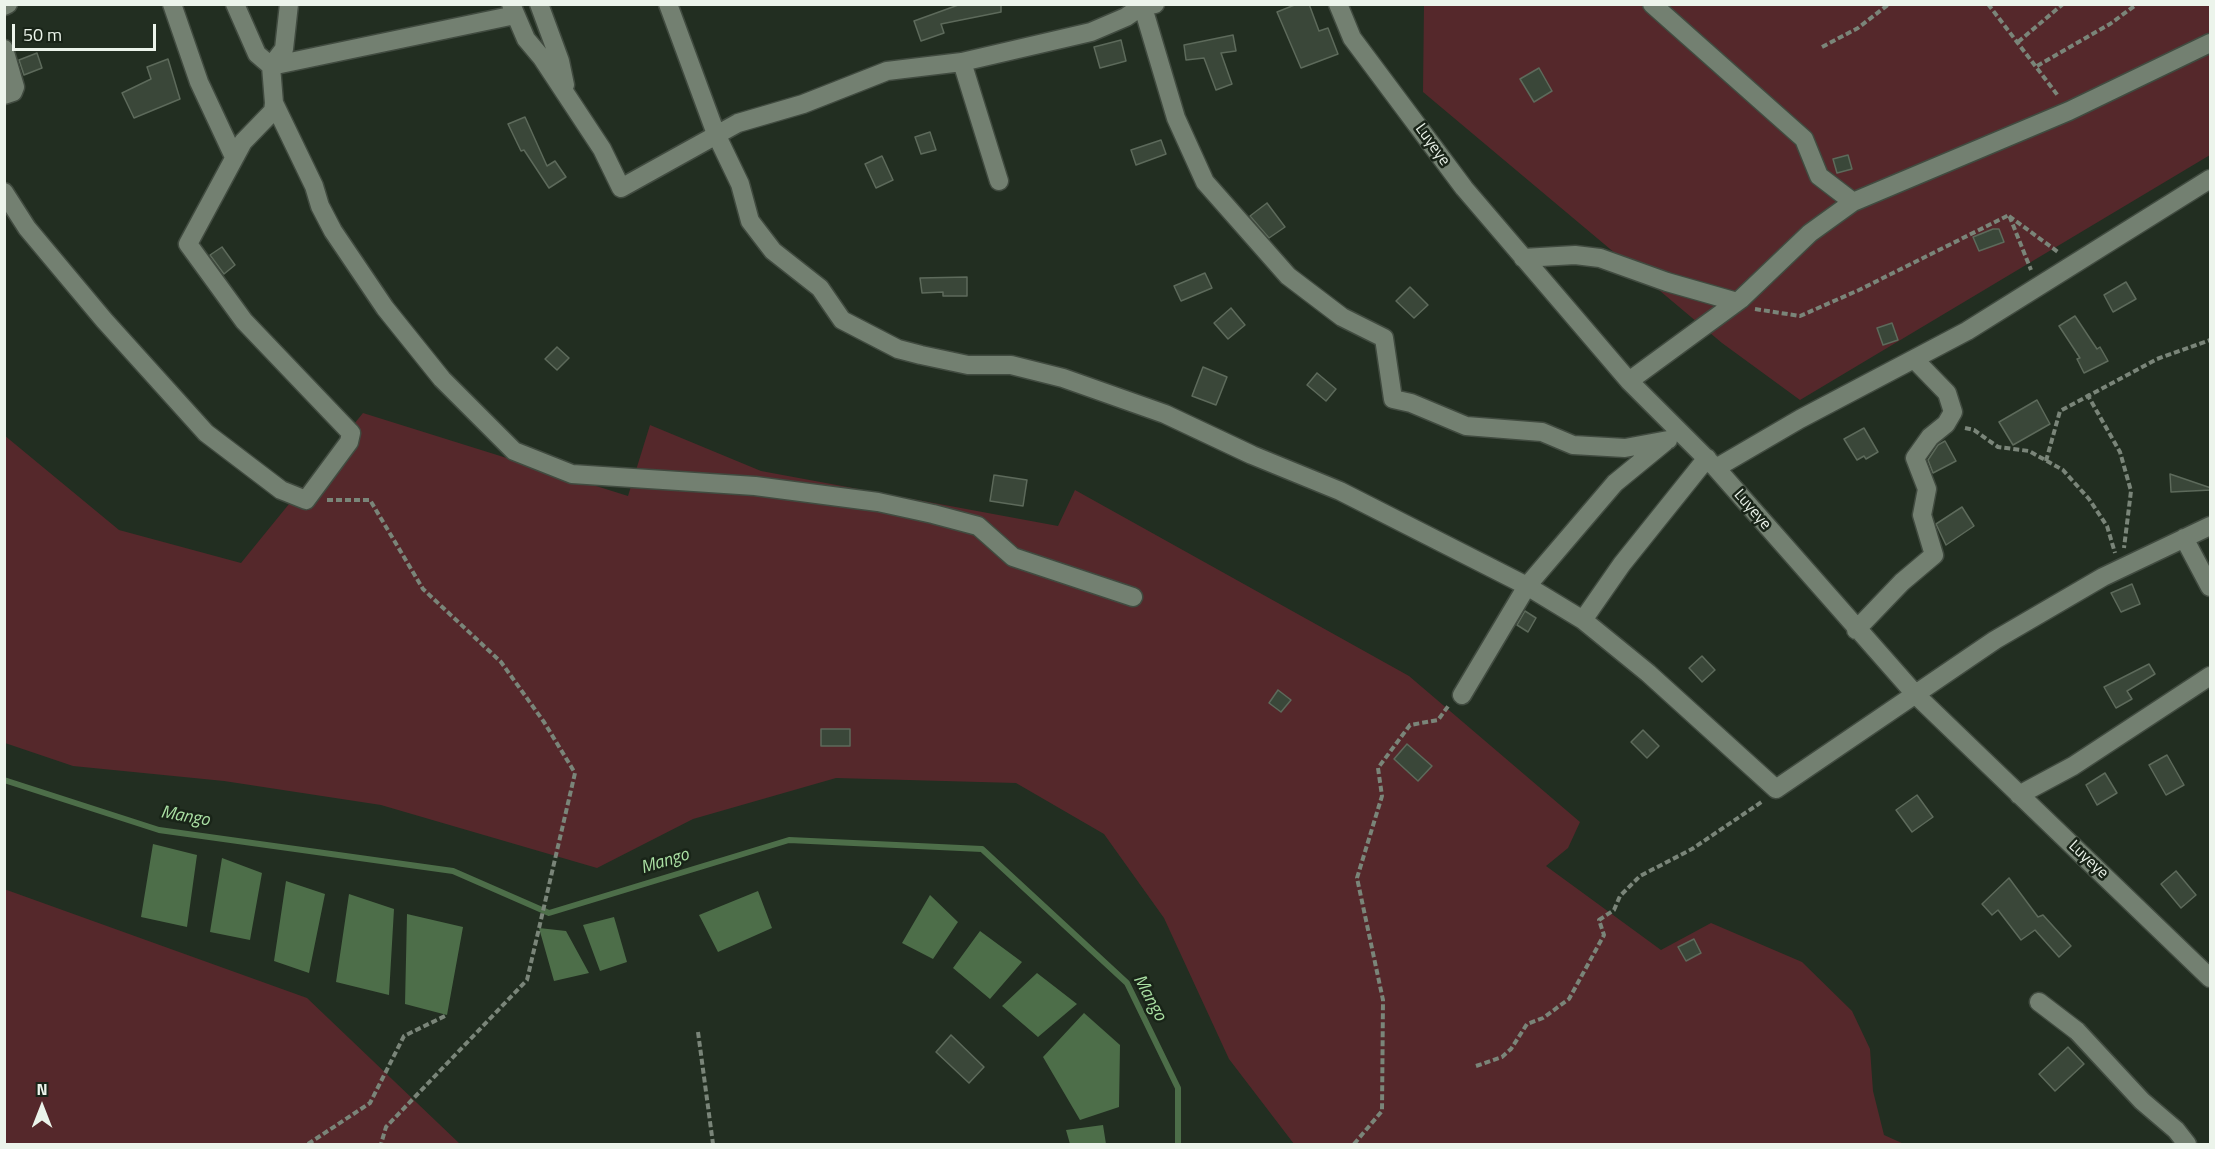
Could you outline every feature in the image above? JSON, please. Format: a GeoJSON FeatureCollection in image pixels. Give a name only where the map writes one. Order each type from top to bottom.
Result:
{"type":"FeatureCollection","features":[{"type":"Feature","properties":{"kind":"street"},"geometry":{"type":"LineString","coordinates":[[172,4],[202,91],[234,157]]}},
{"type":"Feature","properties":{"kind":"street"},"geometry":{"type":"LineString","coordinates":[[235,4],[257,54],[271,66]]}},
{"type":"Feature","properties":{"kind":"street"},"geometry":{"type":"LineString","coordinates":[[4,192],[27,228],[104,320],[206,432],[281,490],[306,500],[349,442],[351,434],[244,321],[188,244],[234,157],[254,129],[273,111],[271,66],[284,49],[289,4]]}},
{"type":"Feature","properties":{"kind":"street"},"geometry":{"type":"LineString","coordinates":[[539,4],[560,61],[566,94]]}},
{"type":"Feature","properties":{"kind":"street"},"geometry":{"type":"LineString","coordinates":[[668,4],[716,134],[740,184],[750,221],[773,251],[820,288],[842,320],[898,349],[968,365],[1011,365],[1063,378],[1165,414],[1252,455],[1340,491],[1527,586],[1583,620],[1648,673],[1776,789],[1995,640],[2120,569],[2211,526]]}},
{"type":"Feature","properties":{"kind":"street","name":"Luyeye"},"geometry":{"type":"LineString","coordinates":[[1338,4],[1352,38],[1464,188],[1675,436],[1712,463],[1856,630],[1916,695],[2211,978]]}},
{"type":"Feature","properties":{"kind":"street"},"geometry":{"type":"LineString","coordinates":[[1652,4],[1804,139],[1819,176],[1853,202]]}},
{"type":"Feature","properties":{"kind":"street"},"geometry":{"type":"LineString","coordinates":[[271,66],[513,10],[529,45],[542,58],[602,149],[621,188],[698,147],[716,134],[754,117],[803,104],[887,71],[962,62],[1091,32],[1126,17],[1146,5],[1176,118],[1205,182],[1288,276],[1342,317],[1384,338],[1393,399],[1411,403],[1466,426],[1542,432],[1573,445],[1625,448],[1675,436]]}},
{"type":"Feature","properties":{"kind":"street"},"geometry":{"type":"LineString","coordinates":[[1629,381],[1737,302],[1810,233],[1853,202],[2069,111],[2211,43]]}},
{"type":"Feature","properties":{"kind":"street"},"geometry":{"type":"LineString","coordinates":[[4,49],[15,87],[13,92],[4,94]]}},
{"type":"Feature","properties":{"kind":"street"},"geometry":{"type":"LineString","coordinates":[[962,62],[999,181]]}},
{"type":"Feature","properties":{"kind":"street"},"geometry":{"type":"LineString","coordinates":[[274,103],[333,231],[378,299],[442,379],[514,451],[572,474],[755,486],[878,502],[933,514],[978,526],[1012,557],[1133,597]]}},
{"type":"Feature","properties":{"kind":"street"},"geometry":{"type":"LineString","coordinates":[[1583,620],[1623,564],[1712,463],[1967,332],[2211,179]]}},
{"type":"Feature","properties":{"kind":"street"},"geometry":{"type":"LineString","coordinates":[[1523,258],[1575,255],[1600,258],[1667,282],[1737,302]]}},
{"type":"Feature","properties":{"kind":"street"},"geometry":{"type":"LineString","coordinates":[[1856,630],[1902,582],[1934,555],[1922,515],[1928,489],[1915,458],[1930,437],[1946,424],[1953,412],[1947,393],[1914,359]]}},
{"type":"Feature","properties":{"kind":"street"},"geometry":{"type":"LineString","coordinates":[[1462,695],[1527,586],[1615,483],[1675,436]]}},
{"type":"Feature","properties":{"kind":"street"},"geometry":{"type":"LineString","coordinates":[[2184,538],[2211,587]]}},
{"type":"Feature","properties":{"kind":"street"},"geometry":{"type":"LineString","coordinates":[[2019,795],[2073,766],[2211,676]]}},
{"type":"Feature","properties":{"kind":"street"},"geometry":{"type":"LineString","coordinates":[[2039,1002],[2077,1031],[2142,1101],[2176,1130],[2187,1144]]}},
{"type":"Feature","properties":{"kind":"path"},"geometry":{"type":"LineString","coordinates":[[1821,47],[1858,28],[1889,4]]}},
{"type":"Feature","properties":{"kind":"path"},"geometry":{"type":"LineString","coordinates":[[1988,4],[2069,111]]}},
{"type":"Feature","properties":{"kind":"path"},"geometry":{"type":"LineString","coordinates":[[2018,42],[2063,4]]}},
{"type":"Feature","properties":{"kind":"path"},"geometry":{"type":"LineString","coordinates":[[2037,66],[2110,24],[2137,4]]}},
{"type":"Feature","properties":{"kind":"path"},"geometry":{"type":"LineString","coordinates":[[2009,215],[2075,265]]}},
{"type":"Feature","properties":{"kind":"path"},"geometry":{"type":"LineString","coordinates":[[1737,302],[1760,311],[1800,316],[1859,290],[2009,215]]}},
{"type":"Feature","properties":{"kind":"path"},"geometry":{"type":"LineString","coordinates":[[2009,215],[2038,287]]}},
{"type":"Feature","properties":{"kind":"path"},"geometry":{"type":"LineString","coordinates":[[2046,461],[2060,411],[2087,394],[2157,358],[2211,340]]}},
{"type":"Feature","properties":{"kind":"path"},"geometry":{"type":"LineString","coordinates":[[2087,394],[2120,452],[2131,491],[2127,533],[2120,569]]}},
{"type":"Feature","properties":{"kind":"path"},"geometry":{"type":"LineString","coordinates":[[1946,424],[1974,430],[1998,447],[2029,451],[2063,470],[2089,500],[2107,526],[2120,569]]}},
{"type":"Feature","properties":{"kind":"path"},"geometry":{"type":"LineString","coordinates":[[306,500],[370,500],[423,589],[501,662],[544,722],[575,773],[526,980],[386,1127],[381,1144]]}},
{"type":"Feature","properties":{"kind":"path"},"geometry":{"type":"LineString","coordinates":[[1354,1144],[1382,1111],[1383,1000],[1357,878],[1382,796],[1378,768],[1410,724],[1438,720],[1462,695]]}},
{"type":"Feature","properties":{"kind":"path"},"geometry":{"type":"LineString","coordinates":[[1476,1066],[1502,1057],[1511,1049],[1527,1024],[1543,1018],[1569,999],[1604,935],[1599,920],[1614,910],[1620,896],[1640,876],[1692,849],[1752,811],[1776,789]]}},
{"type":"Feature","properties":{"kind":"path"},"geometry":{"type":"LineString","coordinates":[[308,1144],[370,1103],[404,1036],[447,1015]]}},
{"type":"Feature","properties":{"kind":"path"},"geometry":{"type":"LineString","coordinates":[[698,1032],[713,1144]]}},
{"type":"Feature","properties":{"kind":"shaded area"},"geometry":{"type":"Polygon","coordinates":[[[1424,5],[2210,5],[2210,155],[1800,400],[1722,343],[1423,92],[1424,5]]]}},
{"type":"Feature","properties":{"kind":"shaded area"},"geometry":{"type":"Polygon","coordinates":[[[363,413],[628,496],[650,425],[761,471],[1058,526],[1075,490],[1409,676],[1580,822],[1568,848],[1546,866],[1661,950],[1711,923],[1802,962],[1852,1011],[1870,1049],[1873,1091],[1884,1135],[1904,1144],[1294,1144],[1229,1059],[1164,918],[1104,834],[1016,783],[836,778],[693,819],[597,868],[381,805],[224,781],[73,766],[5,743],[4,435],[119,530],[241,563],[363,413]]]}},
{"type":"Feature","properties":{"kind":"shaded area"},"geometry":{"type":"Polygon","coordinates":[[[153,844],[197,855],[187,927],[141,917],[153,844]]]}},
{"type":"Feature","properties":{"kind":"shaded area"},"geometry":{"type":"Polygon","coordinates":[[[222,858],[262,873],[250,940],[210,932],[222,858]]]}},
{"type":"Feature","properties":{"kind":"shaded area"},"geometry":{"type":"Polygon","coordinates":[[[286,881],[325,894],[309,973],[274,961],[286,881]]]}},
{"type":"Feature","properties":{"kind":"shaded area"},"geometry":{"type":"Polygon","coordinates":[[[4,889],[307,998],[460,1144],[5,1144],[4,889]]]}},
{"type":"Feature","properties":{"kind":"shaded area"},"geometry":{"type":"Polygon","coordinates":[[[758,891],[772,928],[718,952],[699,915],[758,891]]]}},
{"type":"Feature","properties":{"kind":"shaded area"},"geometry":{"type":"Polygon","coordinates":[[[349,894],[394,909],[389,995],[336,982],[349,894]]]}},
{"type":"Feature","properties":{"kind":"shaded area"},"geometry":{"type":"Polygon","coordinates":[[[930,895],[958,922],[933,959],[902,943],[930,895]]]}},
{"type":"Feature","properties":{"kind":"shaded area"},"geometry":{"type":"Polygon","coordinates":[[[407,914],[463,927],[447,1015],[405,1004],[407,914]]]}},
{"type":"Feature","properties":{"kind":"shaded area"},"geometry":{"type":"Polygon","coordinates":[[[614,917],[627,962],[600,971],[583,925],[614,917]]]}},
{"type":"Feature","properties":{"kind":"shaded area"},"geometry":{"type":"Polygon","coordinates":[[[539,928],[566,931],[589,973],[554,981],[539,928]]]}},
{"type":"Feature","properties":{"kind":"shaded area"},"geometry":{"type":"Polygon","coordinates":[[[980,931],[1022,962],[990,999],[953,968],[980,931]]]}},
{"type":"Feature","properties":{"kind":"shaded area"},"geometry":{"type":"Polygon","coordinates":[[[1037,973],[1077,1004],[1038,1037],[1002,1006],[1037,973]]]}},
{"type":"Feature","properties":{"kind":"shaded area"},"geometry":{"type":"Polygon","coordinates":[[[1084,1013],[1120,1045],[1119,1107],[1080,1120],[1043,1057],[1084,1013]]]}},
{"type":"Feature","properties":{"kind":"shaded area"},"geometry":{"type":"Polygon","coordinates":[[[1103,1125],[1106,1144],[1070,1144],[1066,1130],[1103,1125]]]}},
{"type":"Feature","properties":{"kind":"building"},"geometry":{"type":"Polygon","coordinates":[[[961,4],[1001,4],[1001,12],[941,24],[944,33],[921,41],[914,21],[961,4]]]}},
{"type":"Feature","properties":{"kind":"building"},"geometry":{"type":"Polygon","coordinates":[[[1297,4],[1309,4],[1319,31],[1328,28],[1338,54],[1301,68],[1277,12],[1297,4]]]}},
{"type":"Feature","properties":{"kind":"building"},"geometry":{"type":"Polygon","coordinates":[[[1233,35],[1236,51],[1221,53],[1232,84],[1216,90],[1204,58],[1186,60],[1184,45],[1233,35]]]}},
{"type":"Feature","properties":{"kind":"building"},"geometry":{"type":"Polygon","coordinates":[[[1121,40],[1126,61],[1100,68],[1094,47],[1121,40]]]}},
{"type":"Feature","properties":{"kind":"building"},"geometry":{"type":"Polygon","coordinates":[[[37,53],[42,68],[24,75],[19,60],[37,53]]]}},
{"type":"Feature","properties":{"kind":"building"},"geometry":{"type":"Polygon","coordinates":[[[168,59],[180,99],[134,118],[122,93],[151,79],[147,67],[168,59]]]}},
{"type":"Feature","properties":{"kind":"building"},"geometry":{"type":"Polygon","coordinates":[[[1539,68],[1552,91],[1534,102],[1520,79],[1539,68]]]}},
{"type":"Feature","properties":{"kind":"building"},"geometry":{"type":"Polygon","coordinates":[[[525,117],[547,166],[555,161],[566,177],[549,188],[524,150],[521,151],[508,124],[525,117]]]}},
{"type":"Feature","properties":{"kind":"building"},"geometry":{"type":"Polygon","coordinates":[[[930,132],[936,150],[921,154],[915,137],[930,132]]]}},
{"type":"Feature","properties":{"kind":"building"},"geometry":{"type":"Polygon","coordinates":[[[1161,140],[1166,154],[1136,165],[1131,150],[1161,140]]]}},
{"type":"Feature","properties":{"kind":"building"},"geometry":{"type":"Polygon","coordinates":[[[1848,155],[1852,169],[1837,173],[1833,159],[1848,155]]]}},
{"type":"Feature","properties":{"kind":"building"},"geometry":{"type":"Polygon","coordinates":[[[882,156],[893,180],[876,188],[865,164],[882,156]]]}},
{"type":"Feature","properties":{"kind":"building"},"geometry":{"type":"Polygon","coordinates":[[[1267,203],[1285,227],[1269,238],[1250,216],[1267,203]]]}},
{"type":"Feature","properties":{"kind":"building"},"geometry":{"type":"Polygon","coordinates":[[[1999,229],[2004,242],[1979,251],[1973,237],[1999,229]]]}},
{"type":"Feature","properties":{"kind":"building"},"geometry":{"type":"Polygon","coordinates":[[[222,247],[235,265],[224,274],[210,255],[222,247]]]}},
{"type":"Feature","properties":{"kind":"building"},"geometry":{"type":"Polygon","coordinates":[[[1205,273],[1212,288],[1181,301],[1174,286],[1205,273]]]}},
{"type":"Feature","properties":{"kind":"building"},"geometry":{"type":"Polygon","coordinates":[[[967,277],[967,296],[943,296],[943,292],[922,293],[920,278],[967,277]]]}},
{"type":"Feature","properties":{"kind":"building"},"geometry":{"type":"Polygon","coordinates":[[[2126,282],[2136,299],[2113,312],[2104,295],[2126,282]]]}},
{"type":"Feature","properties":{"kind":"building"},"geometry":{"type":"Polygon","coordinates":[[[1410,287],[1428,305],[1414,318],[1396,301],[1410,287]]]}},
{"type":"Feature","properties":{"kind":"building"},"geometry":{"type":"Polygon","coordinates":[[[1231,308],[1245,325],[1228,339],[1214,323],[1231,308]]]}},
{"type":"Feature","properties":{"kind":"building"},"geometry":{"type":"Polygon","coordinates":[[[2075,316],[2097,349],[2100,347],[2108,361],[2084,373],[2077,359],[2080,358],[2059,326],[2075,316]]]}},
{"type":"Feature","properties":{"kind":"building"},"geometry":{"type":"Polygon","coordinates":[[[1892,323],[1898,340],[1883,345],[1877,328],[1892,323]]]}},
{"type":"Feature","properties":{"kind":"building"},"geometry":{"type":"Polygon","coordinates":[[[557,347],[569,358],[557,370],[545,359],[557,347]]]}},
{"type":"Feature","properties":{"kind":"building"},"geometry":{"type":"Polygon","coordinates":[[[1203,367],[1227,377],[1216,405],[1192,396],[1203,367]]]}},
{"type":"Feature","properties":{"kind":"building"},"geometry":{"type":"Polygon","coordinates":[[[1317,373],[1336,389],[1326,401],[1307,385],[1317,373]]]}},
{"type":"Feature","properties":{"kind":"building"},"geometry":{"type":"Polygon","coordinates":[[[2037,400],[2050,424],[2013,445],[1999,422],[2037,400]]]}},
{"type":"Feature","properties":{"kind":"building"},"geometry":{"type":"Polygon","coordinates":[[[1864,428],[1878,452],[1866,459],[1864,456],[1857,460],[1844,439],[1864,428]]]}},
{"type":"Feature","properties":{"kind":"building"},"geometry":{"type":"Polygon","coordinates":[[[1945,441],[1956,461],[1933,473],[1928,460],[1938,445],[1945,441]]]}},
{"type":"Feature","properties":{"kind":"building"},"geometry":{"type":"Polygon","coordinates":[[[2170,474],[2211,488],[2211,490],[2171,492],[2170,474]]]}},
{"type":"Feature","properties":{"kind":"building"},"geometry":{"type":"Polygon","coordinates":[[[994,475],[1027,480],[1023,506],[990,501],[994,475]]]}},
{"type":"Feature","properties":{"kind":"building"},"geometry":{"type":"Polygon","coordinates":[[[1962,507],[1974,526],[1946,545],[1936,524],[1962,507]]]}},
{"type":"Feature","properties":{"kind":"building"},"geometry":{"type":"Polygon","coordinates":[[[2132,584],[2140,604],[2121,612],[2111,593],[2132,584]]]}},
{"type":"Feature","properties":{"kind":"building"},"geometry":{"type":"Polygon","coordinates":[[[1525,611],[1536,618],[1528,632],[1517,625],[1525,611]]]}},
{"type":"Feature","properties":{"kind":"building"},"geometry":{"type":"Polygon","coordinates":[[[1702,656],[1715,670],[1702,682],[1689,668],[1702,656]]]}},
{"type":"Feature","properties":{"kind":"building"},"geometry":{"type":"Polygon","coordinates":[[[2149,664],[2155,674],[2127,691],[2132,699],[2116,708],[2104,687],[2149,664]]]}},
{"type":"Feature","properties":{"kind":"building"},"geometry":{"type":"Polygon","coordinates":[[[1278,690],[1291,700],[1281,712],[1269,703],[1278,690]]]}},
{"type":"Feature","properties":{"kind":"building"},"geometry":{"type":"Polygon","coordinates":[[[821,729],[850,729],[850,746],[821,746],[821,729]]]}},
{"type":"Feature","properties":{"kind":"building"},"geometry":{"type":"Polygon","coordinates":[[[1643,730],[1659,746],[1647,758],[1631,742],[1643,730]]]}},
{"type":"Feature","properties":{"kind":"building"},"geometry":{"type":"Polygon","coordinates":[[[1407,744],[1432,766],[1418,781],[1394,759],[1407,744]]]}},
{"type":"Feature","properties":{"kind":"building"},"geometry":{"type":"Polygon","coordinates":[[[2167,755],[2184,785],[2166,795],[2149,765],[2167,755]]]}},
{"type":"Feature","properties":{"kind":"building"},"geometry":{"type":"Polygon","coordinates":[[[2105,773],[2117,793],[2097,805],[2086,785],[2105,773]]]}},
{"type":"Feature","properties":{"kind":"building"},"geometry":{"type":"Polygon","coordinates":[[[1917,795],[1933,817],[1912,832],[1896,810],[1917,795]]]}},
{"type":"Feature","properties":{"kind":"building"},"geometry":{"type":"Polygon","coordinates":[[[2176,871],[2196,895],[2181,908],[2161,884],[2176,871]]]}},
{"type":"Feature","properties":{"kind":"building"},"geometry":{"type":"Polygon","coordinates":[[[2009,878],[2038,917],[2043,915],[2071,946],[2059,957],[2035,930],[2021,940],[1998,910],[1992,915],[1982,904],[2009,878]]]}},
{"type":"Feature","properties":{"kind":"building"},"geometry":{"type":"Polygon","coordinates":[[[1694,939],[1701,953],[1686,961],[1678,947],[1694,939]]]}},
{"type":"Feature","properties":{"kind":"building"},"geometry":{"type":"Polygon","coordinates":[[[951,1035],[984,1067],[969,1083],[936,1052],[951,1035]]]}},
{"type":"Feature","properties":{"kind":"building"},"geometry":{"type":"Polygon","coordinates":[[[2068,1047],[2084,1064],[2055,1091],[2039,1074],[2068,1047]]]}},
{"type":"Feature","properties":{"kind":"waterway","name":"Mango"},"geometry":{"type":"LineString","coordinates":[[4,780],[159,830],[453,871],[549,913],[789,840],[982,849],[1127,983],[1178,1088],[1178,1144]]}}]}
